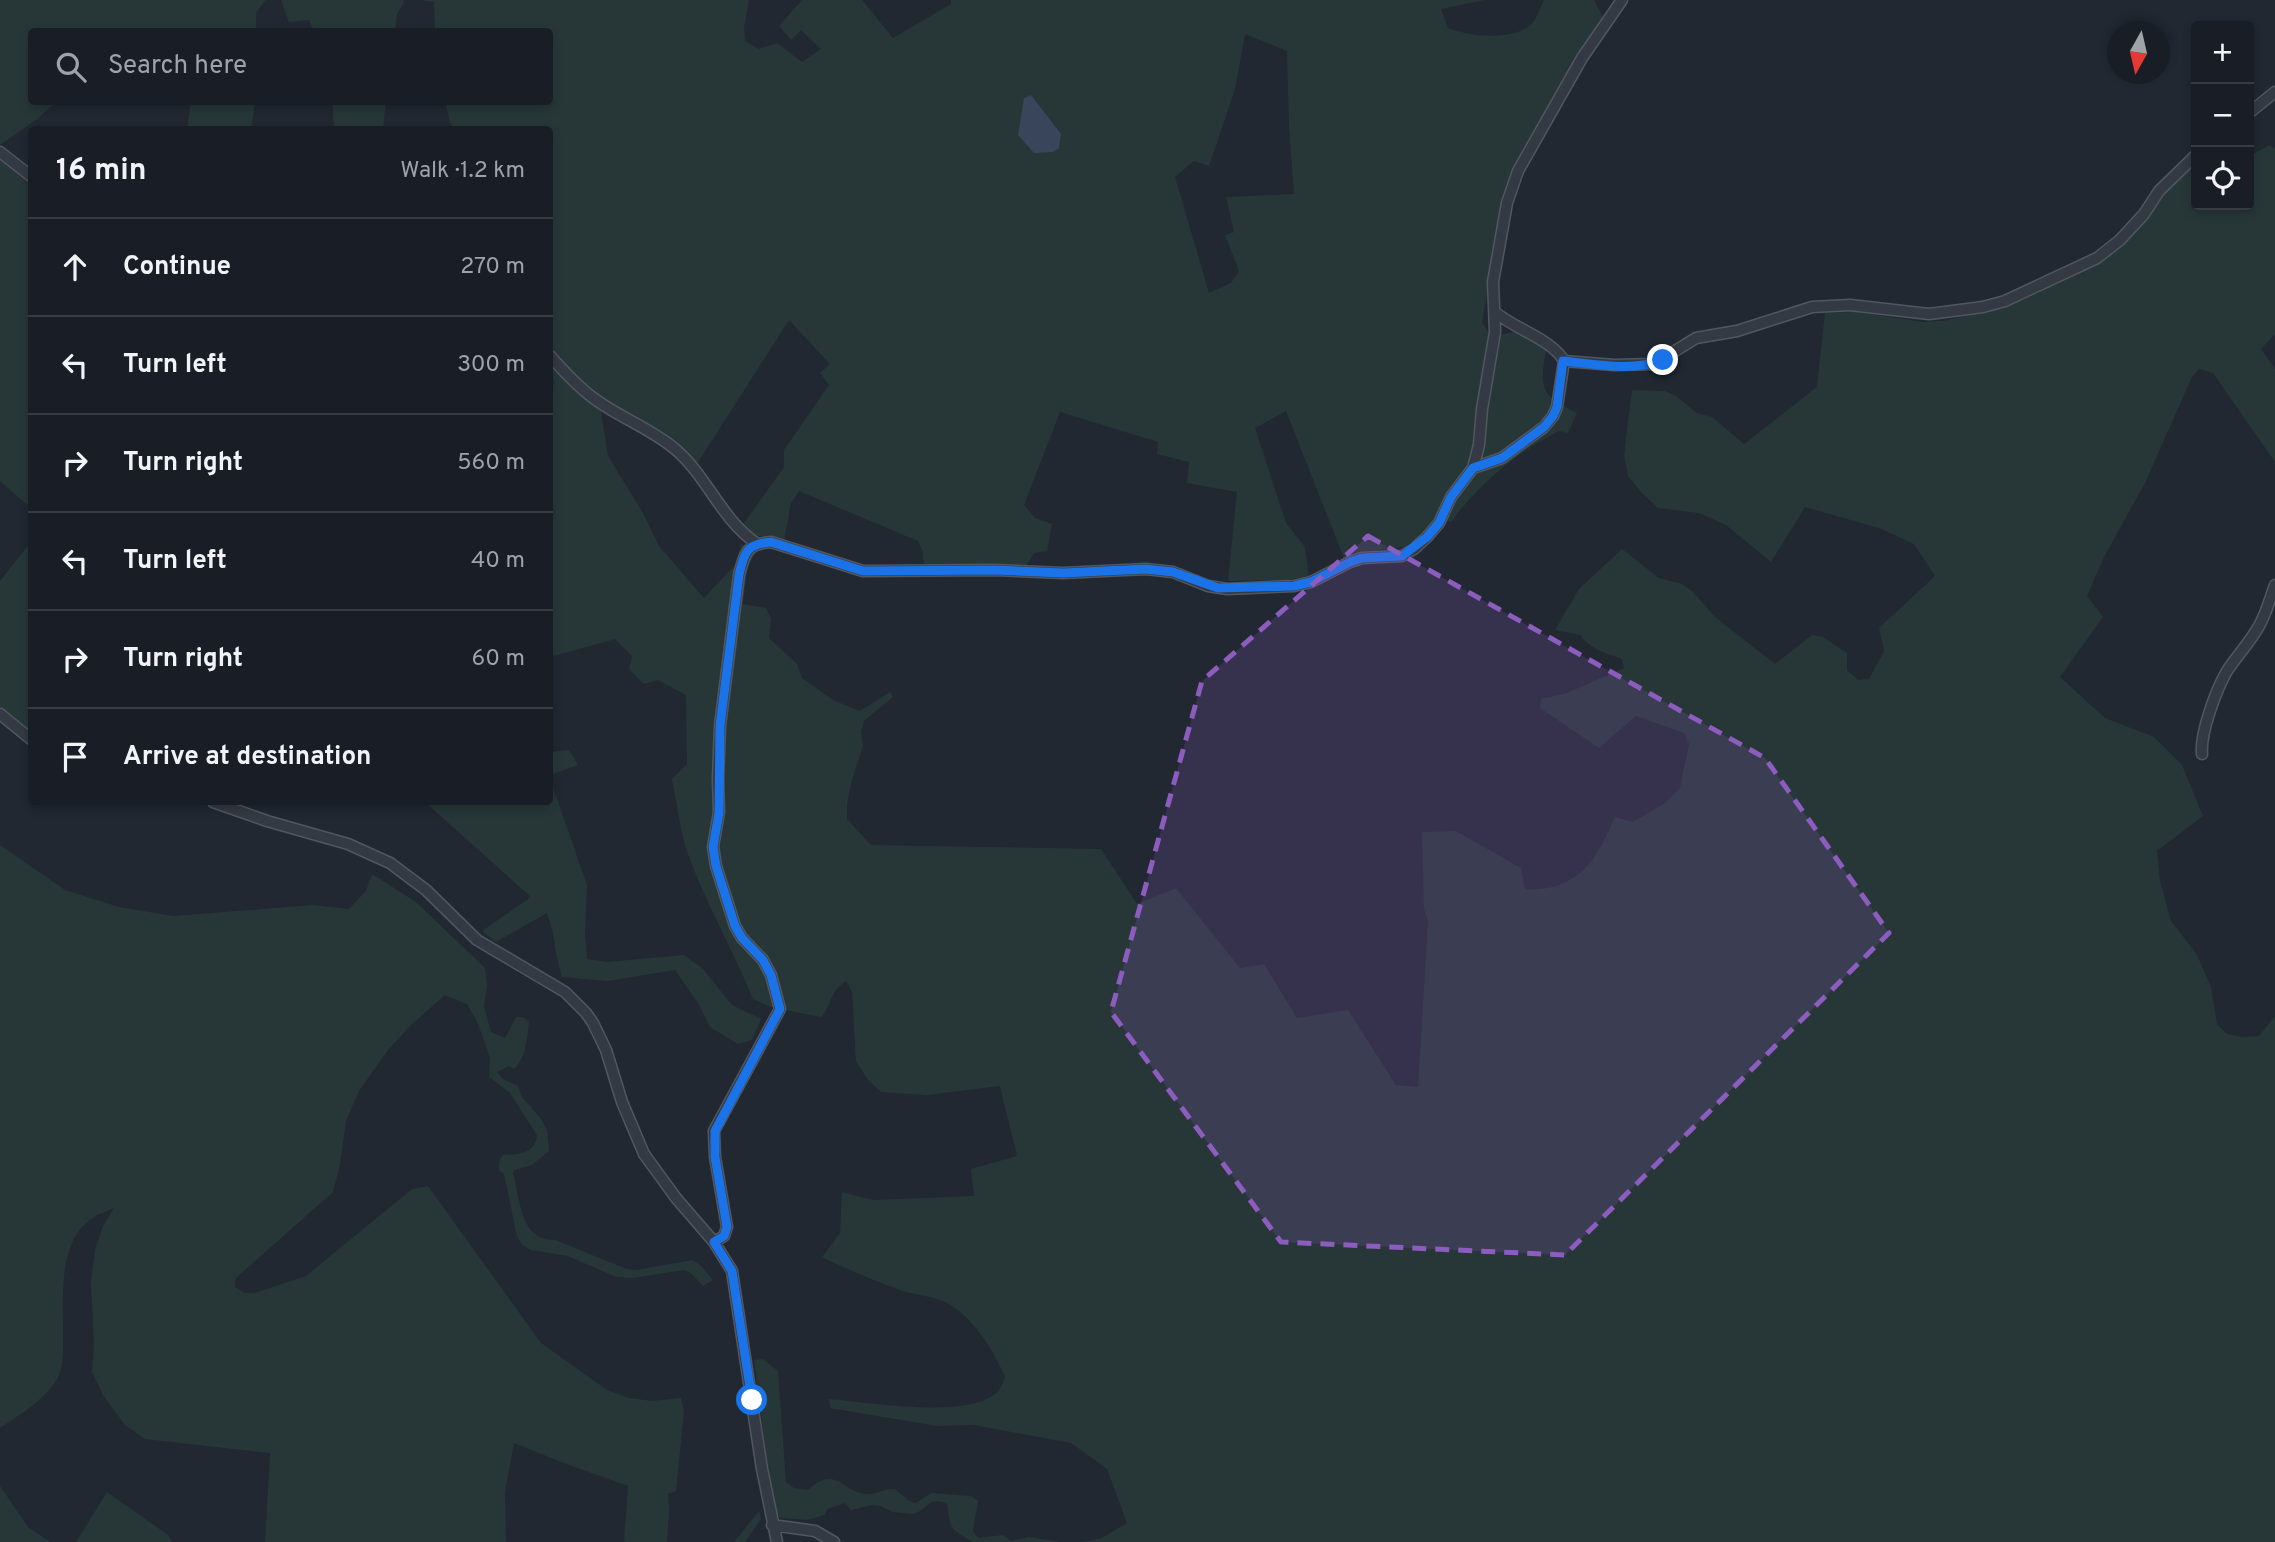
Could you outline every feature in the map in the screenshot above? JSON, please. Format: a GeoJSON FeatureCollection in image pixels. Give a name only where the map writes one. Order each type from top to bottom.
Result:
{"type":"FeatureCollection","features":[{"type":"Feature","properties":{"kind":"street"},"geometry":{"type":"LineString","coordinates":[[714,1242],[724,1236],[727,1227],[715,1157],[715,1131],[780,1009],[771,975],[763,960],[742,938],[735,926],[716,866],[713,847],[719,813],[720,726],[739,575],[747,550],[756,543],[771,542],[863,571],[996,570],[1063,573],[1146,569],[1173,572],[1218,588],[1294,586],[1311,582],[1362,558],[1402,556],[1427,537],[1439,523],[1451,497],[1473,468],[1479,445],[1482,408],[1495,332],[1493,282],[1507,204],[1518,171],[1582,58],[1622,0]]}},
{"type":"Feature","properties":{"kind":"street"},"geometry":{"type":"LineString","coordinates":[[2254,109],[2275,92]]}},
{"type":"Feature","properties":{"kind":"street"},"geometry":{"type":"LineString","coordinates":[[0,152],[28,174]]}},
{"type":"Feature","properties":{"kind":"street"},"geometry":{"type":"LineString","coordinates":[[1563,361],[1615,365],[1654,364],[1696,338],[1737,331],[1812,307],[1857,305],[1929,314],[1983,307],[2005,301],[2097,258],[2120,240],[2144,214],[2159,191],[2191,160]]}},
{"type":"Feature","properties":{"kind":"street"},"geometry":{"type":"LineString","coordinates":[[1473,468],[1502,458],[1544,427],[1557,407],[1563,361],[1561,356],[1494,312]]}},
{"type":"Feature","properties":{"kind":"street"},"geometry":{"type":"LineString","coordinates":[[1495,332],[1517,328]]}},
{"type":"Feature","properties":{"kind":"street"},"geometry":{"type":"LineString","coordinates":[[553,359],[593,398],[675,449],[694,469],[740,533],[756,543]]}},
{"type":"Feature","properties":{"kind":"street"},"geometry":{"type":"LineString","coordinates":[[2202,754],[2204,728],[2227,671],[2242,653],[2260,623],[2275,585]]}},
{"type":"Feature","properties":{"kind":"street"},"geometry":{"type":"LineString","coordinates":[[0,714],[28,737]]}},
{"type":"Feature","properties":{"kind":"street"},"geometry":{"type":"LineString","coordinates":[[222,805],[348,844],[390,863],[426,890],[477,940],[575,1000],[593,1023],[644,1154],[667,1187],[714,1242],[732,1271],[762,1469],[777,1542]]}},
{"type":"Feature","properties":{"kind":"street"},"geometry":{"type":"LineString","coordinates":[[772,1525],[815,1531],[834,1542]]}},
{"type":"Feature","properties":{"kind":"highlighted area"},"geometry":{"type":"Polygon","coordinates":[[[1368,536],[1765,758],[1889,933],[1565,1255],[1281,1242],[1111,1012],[1202,681],[1368,536]]]}},
{"type":"Feature","properties":{"kind":"shaded area"},"geometry":{"type":"Polygon","coordinates":[[[0,0],[266,0],[256,12],[256,28],[28,28],[28,105],[53,105],[0,145],[0,0]]]}},
{"type":"Feature","properties":{"kind":"shaded area"},"geometry":{"type":"Polygon","coordinates":[[[281,0],[404,2],[397,14],[395,28],[312,28],[309,20],[289,22],[281,0]]]}},
{"type":"Feature","properties":{"kind":"shaded area"},"geometry":{"type":"Polygon","coordinates":[[[421,0],[749,0],[744,28],[745,41],[759,49],[777,43],[802,62],[821,49],[801,30],[791,40],[779,26],[802,0],[862,0],[893,38],[951,4],[951,0],[1485,0],[1441,9],[1448,28],[1468,34],[1493,36],[1527,28],[1534,21],[1544,0],[1594,0],[1603,17],[1514,165],[1503,203],[1482,322],[1491,336],[1514,332],[1546,349],[1543,373],[1545,389],[1555,401],[1577,413],[1568,433],[1559,431],[1528,449],[1486,482],[1451,522],[1436,517],[1420,536],[1405,547],[1344,558],[1286,411],[1255,428],[1286,523],[1305,547],[1309,576],[1287,580],[1228,581],[1237,492],[1187,483],[1189,462],[1157,454],[1158,442],[1060,412],[1024,505],[1035,518],[1052,524],[1047,551],[1034,553],[1026,566],[924,568],[923,552],[918,541],[799,491],[791,503],[784,540],[753,535],[742,526],[784,467],[784,450],[829,385],[820,373],[830,364],[789,320],[695,467],[676,448],[600,406],[608,456],[643,513],[659,546],[704,598],[735,565],[741,544],[757,551],[747,568],[743,604],[766,608],[771,619],[769,638],[797,664],[802,678],[833,700],[860,711],[890,692],[893,697],[864,721],[861,732],[863,746],[847,804],[847,819],[871,845],[1101,849],[1137,904],[1176,888],[1240,968],[1264,964],[1297,1018],[1348,1010],[1396,1085],[1418,1087],[1428,921],[1424,909],[1422,832],[1456,831],[1521,868],[1525,890],[1550,888],[1566,882],[1585,868],[1599,850],[1615,817],[1633,822],[1665,803],[1680,788],[1689,744],[1684,733],[1636,716],[1599,748],[1540,708],[1541,699],[1567,693],[1624,668],[1622,659],[1594,647],[1580,635],[1555,630],[1579,589],[1622,549],[1659,578],[1682,584],[1693,592],[1715,617],[1775,664],[1812,635],[1823,637],[1847,653],[1847,670],[1858,680],[1869,679],[1884,651],[1879,628],[1935,576],[1914,544],[1879,528],[1805,507],[1771,562],[1726,525],[1699,513],[1658,508],[1628,476],[1624,455],[1632,390],[1665,391],[1676,396],[1697,413],[1712,417],[1744,444],[1817,387],[1825,313],[1857,312],[1923,322],[1943,321],[2010,306],[2105,260],[2150,217],[2163,194],[2191,167],[2191,210],[2254,210],[2254,153],[2270,145],[2275,149],[2275,334],[2261,349],[2275,369],[2275,462],[2213,373],[2199,369],[2192,377],[2145,483],[2104,557],[2087,596],[2103,617],[2060,677],[2105,718],[2154,737],[2182,765],[2203,816],[2157,851],[2160,881],[2171,921],[2196,953],[2211,987],[2217,1024],[2227,1034],[2259,1036],[2275,1016],[2275,1542],[1081,1542],[1100,1539],[1127,1523],[1107,1469],[1071,1443],[974,1425],[937,1426],[830,1408],[829,1399],[917,1407],[964,1405],[983,1400],[1001,1387],[1005,1377],[995,1356],[973,1325],[955,1308],[940,1300],[882,1283],[822,1257],[840,1233],[842,1192],[873,1200],[974,1196],[971,1169],[1017,1156],[1000,1086],[927,1095],[881,1092],[868,1080],[856,1061],[852,992],[846,981],[833,994],[821,1017],[771,1007],[753,999],[695,873],[681,827],[672,779],[687,764],[686,695],[658,680],[644,684],[629,669],[632,656],[615,639],[553,656],[553,126],[451,126],[446,105],[553,105],[553,28],[435,28],[434,2],[421,0]],[[1245,34],[1235,89],[1209,166],[1194,161],[1175,177],[1209,293],[1231,283],[1239,271],[1225,235],[1234,232],[1226,197],[1294,194],[1287,51],[1245,34]],[[1031,96],[1018,135],[1056,127],[1037,106],[1031,96]]]}},
{"type":"Feature","properties":{"kind":"shaded area"},"geometry":{"type":"Polygon","coordinates":[[[191,105],[255,105],[251,126],[187,126],[191,105]]]}},
{"type":"Feature","properties":{"kind":"shaded area"},"geometry":{"type":"Polygon","coordinates":[[[332,105],[386,105],[383,126],[334,126],[332,105]]]}},
{"type":"Feature","properties":{"kind":"shaded area"},"geometry":{"type":"Polygon","coordinates":[[[0,160],[28,183],[28,505],[0,481],[0,160]]]}},
{"type":"Feature","properties":{"kind":"shaded area"},"geometry":{"type":"Polygon","coordinates":[[[28,546],[28,729],[0,707],[0,581],[28,546]]]}},
{"type":"Feature","properties":{"kind":"shaded area"},"geometry":{"type":"Polygon","coordinates":[[[569,750],[578,765],[553,774],[553,752],[569,750]]]}},
{"type":"Feature","properties":{"kind":"shaded area"},"geometry":{"type":"Polygon","coordinates":[[[553,788],[587,885],[587,959],[607,962],[684,955],[703,969],[732,1005],[761,1019],[752,1040],[738,1044],[710,1027],[698,1003],[675,970],[608,981],[562,977],[547,913],[496,942],[482,931],[531,897],[428,805],[553,805],[553,788]]]}},
{"type":"Feature","properties":{"kind":"shaded area"},"geometry":{"type":"Polygon","coordinates":[[[0,845],[65,890],[119,907],[173,916],[313,905],[349,909],[366,891],[372,874],[416,902],[485,968],[487,985],[484,1006],[491,1032],[505,1038],[516,1017],[523,1017],[529,1022],[522,1059],[514,1069],[509,1066],[497,1072],[503,1079],[518,1086],[522,1097],[547,1130],[549,1151],[532,1165],[514,1170],[513,1173],[520,1206],[528,1226],[543,1238],[555,1240],[627,1269],[636,1270],[693,1260],[713,1280],[703,1286],[691,1273],[684,1270],[633,1278],[616,1277],[568,1256],[531,1250],[522,1245],[517,1236],[499,1162],[503,1155],[520,1154],[529,1150],[536,1142],[537,1135],[510,1093],[489,1077],[490,1058],[477,1021],[467,1004],[445,995],[388,1050],[359,1091],[346,1121],[333,1192],[236,1278],[235,1287],[245,1293],[255,1293],[306,1276],[412,1189],[428,1186],[541,1343],[607,1390],[629,1398],[652,1401],[681,1398],[684,1411],[676,1491],[668,1494],[667,1542],[624,1542],[628,1486],[514,1443],[505,1492],[506,1542],[265,1542],[270,1453],[145,1439],[125,1425],[103,1395],[92,1372],[94,1344],[91,1282],[95,1250],[103,1226],[114,1208],[94,1217],[82,1228],[67,1257],[63,1292],[63,1356],[57,1379],[39,1400],[0,1428],[0,845]]]}},
{"type":"Feature","properties":{"kind":"shaded area"},"geometry":{"type":"Polygon","coordinates":[[[763,1359],[778,1371],[786,1482],[794,1488],[808,1490],[818,1482],[833,1479],[859,1493],[872,1494],[895,1489],[909,1501],[916,1503],[931,1493],[971,1496],[978,1501],[973,1531],[978,1538],[1003,1535],[1011,1541],[1029,1537],[1060,1542],[972,1542],[954,1530],[950,1523],[947,1503],[940,1502],[931,1502],[914,1514],[893,1512],[872,1505],[851,1510],[845,1503],[827,1509],[825,1515],[807,1520],[781,1518],[774,1511],[754,1360],[763,1359]]]}},
{"type":"Feature","properties":{"kind":"shaded area"},"geometry":{"type":"Polygon","coordinates":[[[0,1486],[28,1527],[50,1542],[0,1542],[0,1486]]]}},
{"type":"Feature","properties":{"kind":"shaded area"},"geometry":{"type":"Polygon","coordinates":[[[107,1492],[168,1535],[172,1542],[76,1542],[107,1492]]]}},
{"type":"Feature","properties":{"kind":"shaded area"},"geometry":{"type":"Polygon","coordinates":[[[759,1511],[761,1519],[745,1542],[734,1542],[759,1511]]]}},
{"type":"Feature","properties":{"kind":"water"},"geometry":{"type":"Polygon","coordinates":[[[1031,95],[1061,134],[1059,148],[1053,152],[1034,153],[1018,135],[1024,98],[1031,95]]]}},
{"type":"Feature","properties":{"kind":"route"},"geometry":{"type":"LineString","coordinates":[[752,1400],[732,1271],[714,1242],[724,1236],[727,1227],[715,1157],[715,1131],[780,1009],[771,975],[763,960],[742,938],[735,926],[716,866],[713,847],[719,813],[720,726],[739,575],[747,550],[756,543],[771,542],[863,571],[885,573],[996,570],[1063,573],[1146,569],[1173,572],[1218,588],[1294,586],[1311,582],[1338,566],[1362,558],[1402,556],[1413,549],[1439,523],[1451,497],[1473,468],[1502,458],[1544,427],[1553,416],[1557,407],[1563,361],[1615,365],[1654,364],[1663,360]]}}]}
